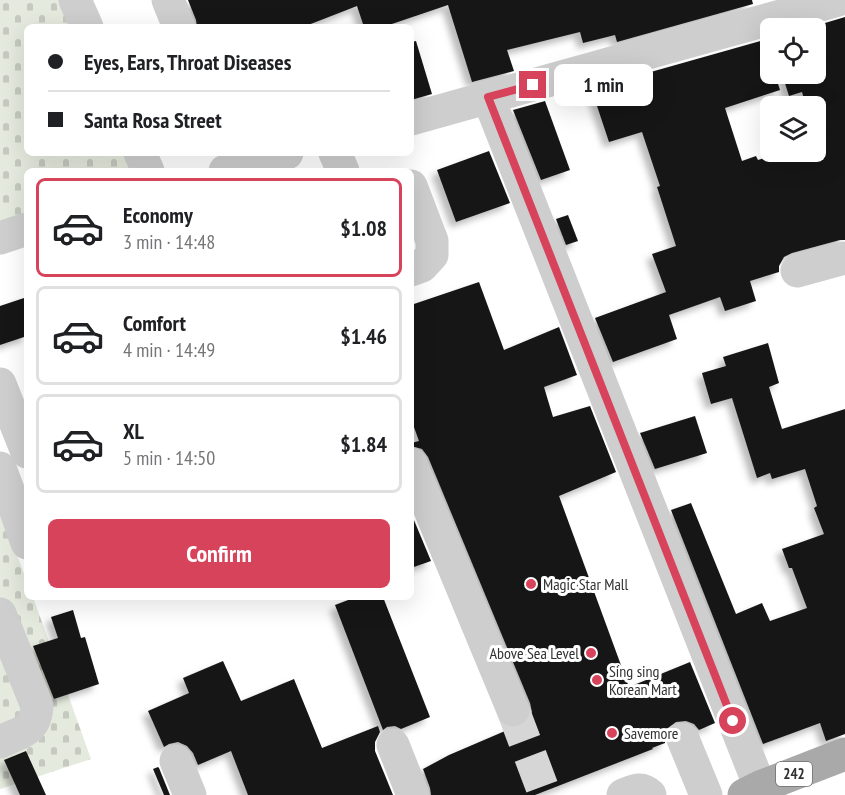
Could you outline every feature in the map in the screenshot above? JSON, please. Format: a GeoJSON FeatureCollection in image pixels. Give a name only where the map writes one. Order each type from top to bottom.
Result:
{"type":"FeatureCollection","features":[{"type":"Feature","properties":{"kind":"main road","name":"242"},"geometry":{"type":"LineString","coordinates":[[752,791],[845,754]]}},
{"type":"Feature","properties":{"kind":"street"},"geometry":{"type":"LineString","coordinates":[[75,0],[86,24]]}},
{"type":"Feature","properties":{"kind":"street"},"geometry":{"type":"LineString","coordinates":[[168,0],[178,24]]}},
{"type":"Feature","properties":{"kind":"street"},"geometry":{"type":"LineString","coordinates":[[414,118],[838,0]]}},
{"type":"Feature","properties":{"kind":"street"},"geometry":{"type":"LineString","coordinates":[[488,97],[752,791]]}},
{"type":"Feature","properties":{"kind":"street"},"geometry":{"type":"LineString","coordinates":[[230,164],[271,156]]}},
{"type":"Feature","properties":{"kind":"street"},"geometry":{"type":"LineString","coordinates":[[414,193],[432,241],[432,255],[422,266],[414,269]]}},
{"type":"Feature","properties":{"kind":"street"},"geometry":{"type":"LineString","coordinates":[[0,238],[24,230]]}},
{"type":"Feature","properties":{"kind":"street"},"geometry":{"type":"LineString","coordinates":[[797,271],[845,258]]}},
{"type":"Feature","properties":{"kind":"street"},"geometry":{"type":"LineString","coordinates":[[0,384],[24,444]]}},
{"type":"Feature","properties":{"kind":"street"},"geometry":{"type":"LineString","coordinates":[[0,468],[24,523]]}},
{"type":"Feature","properties":{"kind":"street"},"geometry":{"type":"LineString","coordinates":[[414,471],[513,710]]}},
{"type":"Feature","properties":{"kind":"street"},"geometry":{"type":"LineString","coordinates":[[0,614],[37,706],[36,718],[30,727],[0,742]]}},
{"type":"Feature","properties":{"kind":"street"},"geometry":{"type":"LineString","coordinates":[[682,739],[706,795]]}},
{"type":"Feature","properties":{"kind":"street"},"geometry":{"type":"LineString","coordinates":[[393,745],[413,795]]}},
{"type":"Feature","properties":{"kind":"street"},"geometry":{"type":"LineString","coordinates":[[176,761],[190,795]]}},
{"type":"Feature","properties":{"kind":"street"},"geometry":{"type":"LineString","coordinates":[[622,795],[638,789],[650,795]]}},
{"type":"Feature","properties":{"kind":"green space"},"geometry":{"type":"Polygon","coordinates":[[[0,0],[65,0],[76,24],[24,24],[24,156],[130,156],[136,168],[24,168],[24,225],[0,233],[0,0]]]}},
{"type":"Feature","properties":{"kind":"green space"},"geometry":{"type":"Polygon","coordinates":[[[0,508],[24,574],[24,600],[34,600],[91,759],[0,789],[0,508]]]}},
{"type":"Feature","properties":{"kind":"building"},"geometry":{"type":"Polygon","coordinates":[[[188,0],[752,0],[753,4],[617,42],[615,35],[583,43],[580,32],[507,50],[514,71],[472,82],[448,5],[392,24],[363,24],[357,6],[311,24],[197,24],[188,0]]]}},
{"type":"Feature","properties":{"kind":"building"},"geometry":{"type":"Polygon","coordinates":[[[845,17],[845,240],[784,257],[779,266],[779,272],[750,281],[756,301],[725,311],[720,297],[669,315],[677,339],[613,362],[595,318],[666,292],[652,254],[676,246],[657,187],[660,186],[642,132],[609,142],[592,91],[626,79],[760,41],[760,84],[778,84],[780,90],[725,108],[742,161],[756,156],[760,162],[826,162],[826,96],[803,96],[802,92],[789,96],[785,84],[826,84],[826,23],[845,17]]]}},
{"type":"Feature","properties":{"kind":"building"},"geometry":{"type":"Polygon","coordinates":[[[414,41],[416,41],[432,94],[414,99],[414,41]]]}},
{"type":"Feature","properties":{"kind":"building"},"geometry":{"type":"Polygon","coordinates":[[[545,101],[570,170],[541,180],[513,110],[545,101]]]}},
{"type":"Feature","properties":{"kind":"building"},"geometry":{"type":"Polygon","coordinates":[[[489,151],[510,203],[456,222],[437,170],[489,151]]]}},
{"type":"Feature","properties":{"kind":"building"},"geometry":{"type":"Polygon","coordinates":[[[568,215],[578,241],[566,245],[556,219],[568,215]]]}},
{"type":"Feature","properties":{"kind":"building","name":"Magic Star Mall"},"geometry":{"type":"Polygon","coordinates":[[[479,282],[504,350],[559,327],[577,375],[544,387],[553,417],[590,406],[616,472],[559,496],[629,687],[690,662],[715,723],[699,730],[694,724],[686,721],[676,722],[668,728],[665,743],[535,795],[431,795],[423,769],[449,755],[512,728],[521,727],[528,721],[532,712],[428,457],[422,449],[414,447],[414,442],[419,441],[414,427],[414,304],[479,282]]]}},
{"type":"Feature","properties":{"kind":"building"},"geometry":{"type":"Polygon","coordinates":[[[24,298],[24,337],[0,345],[0,306],[24,298]]]}},
{"type":"Feature","properties":{"kind":"building"},"geometry":{"type":"Polygon","coordinates":[[[768,343],[779,383],[769,387],[782,429],[845,409],[845,734],[826,741],[820,723],[763,744],[671,510],[691,503],[736,614],[762,603],[770,621],[807,608],[782,549],[824,534],[814,508],[817,506],[805,469],[772,479],[770,473],[757,478],[732,398],[711,404],[702,373],[726,366],[723,357],[768,343]]]}},
{"type":"Feature","properties":{"kind":"building"},"geometry":{"type":"Polygon","coordinates":[[[695,416],[707,453],[655,469],[640,433],[695,416]]]}},
{"type":"Feature","properties":{"kind":"building"},"geometry":{"type":"Polygon","coordinates":[[[414,520],[431,561],[414,567],[414,520]]]}},
{"type":"Feature","properties":{"kind":"building"},"geometry":{"type":"Polygon","coordinates":[[[348,600],[384,600],[430,717],[401,729],[395,726],[383,730],[335,605],[348,600]]]}},
{"type":"Feature","properties":{"kind":"building"},"geometry":{"type":"Polygon","coordinates":[[[73,610],[81,638],[85,637],[99,684],[54,699],[33,646],[58,638],[51,617],[73,610]]]}},
{"type":"Feature","properties":{"kind":"building"},"geometry":{"type":"Polygon","coordinates":[[[223,661],[241,701],[294,679],[322,748],[378,726],[380,732],[375,742],[375,751],[393,795],[248,795],[231,751],[198,765],[187,746],[178,742],[164,747],[148,711],[189,693],[183,678],[223,661]]]}},
{"type":"Feature","properties":{"kind":"building"},"geometry":{"type":"Polygon","coordinates":[[[26,751],[46,795],[20,795],[4,760],[26,751]]]}},
{"type":"Feature","properties":{"kind":"building"},"geometry":{"type":"Polygon","coordinates":[[[158,767],[170,795],[164,795],[153,769],[158,767]]]}},
{"type":"Feature","properties":{"kind":"tunnel"},"geometry":{"type":"LineString","coordinates":[[513,710],[545,795]]}},
{"type":"Feature","properties":{"kind":"place","name":"Magic Star Mall"},"geometry":{"type":"Point","coordinates":[531,584]}},
{"type":"Feature","properties":{"kind":"place","name":"Above Sea Level"},"geometry":{"type":"Point","coordinates":[591,653]}},
{"type":"Feature","properties":{"kind":"place","name":"Sing sing Korean Mart"},"geometry":{"type":"Point","coordinates":[597,680]}},
{"type":"Feature","properties":{"kind":"place","name":"Savemore"},"geometry":{"type":"Point","coordinates":[612,733]}},
{"type":"Feature","properties":{"kind":"route"},"geometry":{"type":"LineString","coordinates":[[533,85],[488,97],[733,721]]}}]}
